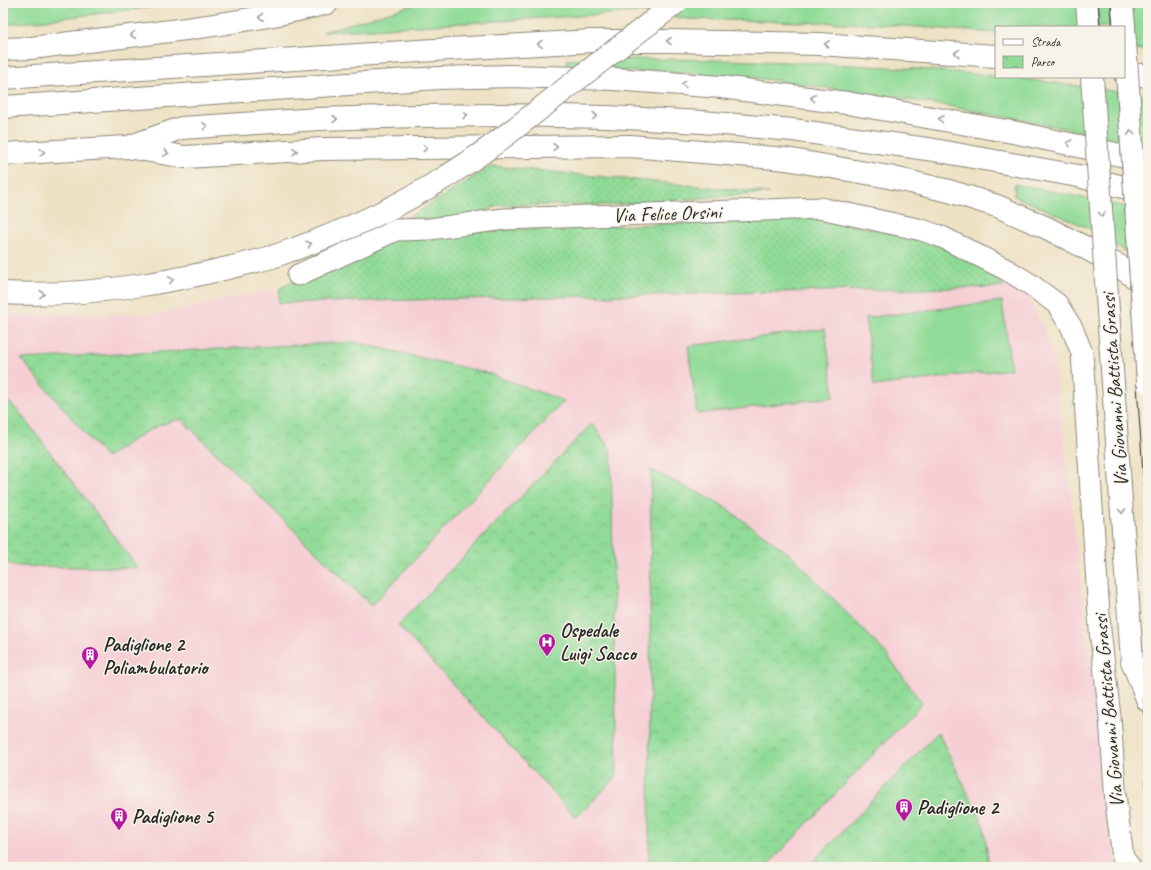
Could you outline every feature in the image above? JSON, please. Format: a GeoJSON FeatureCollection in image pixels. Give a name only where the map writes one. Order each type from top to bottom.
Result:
{"type":"FeatureCollection","features":[{"type":"Feature","properties":{"kind":"main road"},"geometry":{"type":"LineString","coordinates":[[3,49],[32,48],[216,24],[287,13],[327,3]]}},
{"type":"Feature","properties":{"kind":"main road"},"geometry":{"type":"LineString","coordinates":[[3,293],[63,294],[119,289],[181,278],[230,268],[272,257],[313,243],[354,226],[394,207],[472,160],[676,3]]}},
{"type":"Feature","properties":{"kind":"main road"},"geometry":{"type":"LineString","coordinates":[[1087,3],[1089,26]]}},
{"type":"Feature","properties":{"kind":"main road","name":"Via Giovanni Battista Grassi"},"geometry":{"type":"LineString","coordinates":[[1122,3],[1124,26]]}},
{"type":"Feature","properties":{"kind":"main road"},"geometry":{"type":"LineString","coordinates":[[3,78],[458,48],[593,41],[819,44],[995,56]]}},
{"type":"Feature","properties":{"kind":"main road","name":"Via Giovanni Battista Grassi"},"geometry":{"type":"LineString","coordinates":[[1125,43],[1148,382]]}},
{"type":"Feature","properties":{"kind":"main road"},"geometry":{"type":"LineString","coordinates":[[1125,73],[1148,76]]}},
{"type":"Feature","properties":{"kind":"main road"},"geometry":{"type":"LineString","coordinates":[[3,107],[439,78],[510,76],[614,79],[721,87],[847,103],[1018,133],[1148,161]]}},
{"type":"Feature","properties":{"kind":"main road","name":"Via Giovanni Battista Grassi"},"geometry":{"type":"LineString","coordinates":[[1092,78],[1132,661],[1148,701]]}},
{"type":"Feature","properties":{"kind":"main road"},"geometry":{"type":"LineString","coordinates":[[127,147],[181,128],[319,119],[501,115],[607,117],[702,122],[793,130],[934,150],[1078,176],[1148,193]]}},
{"type":"Feature","properties":{"kind":"main road"},"geometry":{"type":"LineString","coordinates":[[3,154],[127,147],[185,157],[323,149],[630,146],[786,159],[890,177],[949,191],[998,206],[1045,227],[1082,246],[1119,266],[1148,287]]}},
{"type":"Feature","properties":{"kind":"street","name":"Via Felice Orsini"},"geometry":{"type":"LineString","coordinates":[[298,275],[396,230],[437,228],[504,219],[820,208],[922,230],[942,237],[1030,284]]}},
{"type":"Feature","properties":{"kind":"street","name":"Via Giovanni Battista Grassi"},"geometry":{"type":"LineString","coordinates":[[1030,284],[1057,304],[1072,328],[1082,353],[1100,630],[1110,717],[1116,803],[1123,858],[1130,867]]}},
{"type":"Feature","properties":{"kind":"shaded area","name":"Ospedale Luigi Sacco"},"geometry":{"type":"Polygon","coordinates":[[[1004,287],[1025,290],[1045,331],[1054,363],[1117,867],[3,867],[3,315],[160,314],[275,289],[278,303],[1004,287]]]}},
{"type":"Feature","properties":{"kind":"green space"},"geometry":{"type":"Polygon","coordinates":[[[3,3],[188,3],[3,25],[3,3]]]}},
{"type":"Feature","properties":{"kind":"green space"},"geometry":{"type":"Polygon","coordinates":[[[419,3],[1148,3],[1148,51],[1125,47],[1125,26],[995,26],[995,33],[879,24],[688,19],[639,12],[323,32],[419,3]]]}},
{"type":"Feature","properties":{"kind":"green space"},"geometry":{"type":"Polygon","coordinates":[[[567,60],[734,60],[896,68],[995,76],[995,78],[1019,78],[1148,96],[1148,148],[1078,131],[954,107],[842,90],[742,76],[621,71],[567,65],[567,60]]]}},
{"type":"Feature","properties":{"kind":"green space"},"geometry":{"type":"Polygon","coordinates":[[[492,166],[769,193],[610,205],[501,205],[460,220],[406,219],[492,166]]]}},
{"type":"Feature","properties":{"kind":"green space"},"geometry":{"type":"Polygon","coordinates":[[[1015,184],[1148,211],[1148,266],[1091,229],[1014,196],[1015,184]]]}},
{"type":"Feature","properties":{"kind":"green space"},"geometry":{"type":"Polygon","coordinates":[[[819,218],[930,241],[995,273],[1004,287],[278,303],[280,288],[397,234],[819,218]]]}},
{"type":"Feature","properties":{"kind":"green space"},"geometry":{"type":"Polygon","coordinates":[[[1002,301],[1011,369],[874,386],[865,318],[1002,301]]]}},
{"type":"Feature","properties":{"kind":"green space"},"geometry":{"type":"Polygon","coordinates":[[[825,329],[834,397],[697,414],[688,346],[825,329]]]}},
{"type":"Feature","properties":{"kind":"green space"},"geometry":{"type":"Polygon","coordinates":[[[354,342],[487,373],[564,401],[371,606],[181,419],[171,421],[151,429],[106,458],[21,359],[354,342]]]}},
{"type":"Feature","properties":{"kind":"green space"},"geometry":{"type":"Polygon","coordinates":[[[6,400],[17,409],[138,568],[13,566],[3,559],[3,407],[6,400]]]}},
{"type":"Feature","properties":{"kind":"green space"},"geometry":{"type":"Polygon","coordinates":[[[592,423],[611,451],[617,776],[576,818],[398,625],[592,423]]]}},
{"type":"Feature","properties":{"kind":"green space"},"geometry":{"type":"Polygon","coordinates":[[[651,470],[719,503],[791,555],[885,652],[922,703],[766,867],[649,867],[651,470]]]}},
{"type":"Feature","properties":{"kind":"green space"},"geometry":{"type":"Polygon","coordinates":[[[938,732],[984,827],[989,867],[808,867],[938,732]]]}},
{"type":"Feature","properties":{"kind":"tram line"},"geometry":{"type":"LineString","coordinates":[[1098,3],[1100,26]]}},
{"type":"Feature","properties":{"kind":"tram line"},"geometry":{"type":"LineString","coordinates":[[1111,3],[1113,26]]}},
{"type":"Feature","properties":{"kind":"tram line"},"geometry":{"type":"LineString","coordinates":[[1103,78],[1143,661],[1148,859]]}},
{"type":"Feature","properties":{"kind":"tram line"},"geometry":{"type":"LineString","coordinates":[[1116,78],[1148,546]]}},
{"type":"Feature","properties":{"kind":"place","name":"Ospedale Luigi Sacco"},"geometry":{"type":"Point","coordinates":[547,657]}},
{"type":"Feature","properties":{"kind":"place","name":"Padiglione 2 Poliambulatorio"},"geometry":{"type":"Point","coordinates":[90,670]}},
{"type":"Feature","properties":{"kind":"place","name":"Padiglione 2"},"geometry":{"type":"Point","coordinates":[904,822]}},
{"type":"Feature","properties":{"kind":"place","name":"Padiglione 5"},"geometry":{"type":"Point","coordinates":[119,831]}}]}
